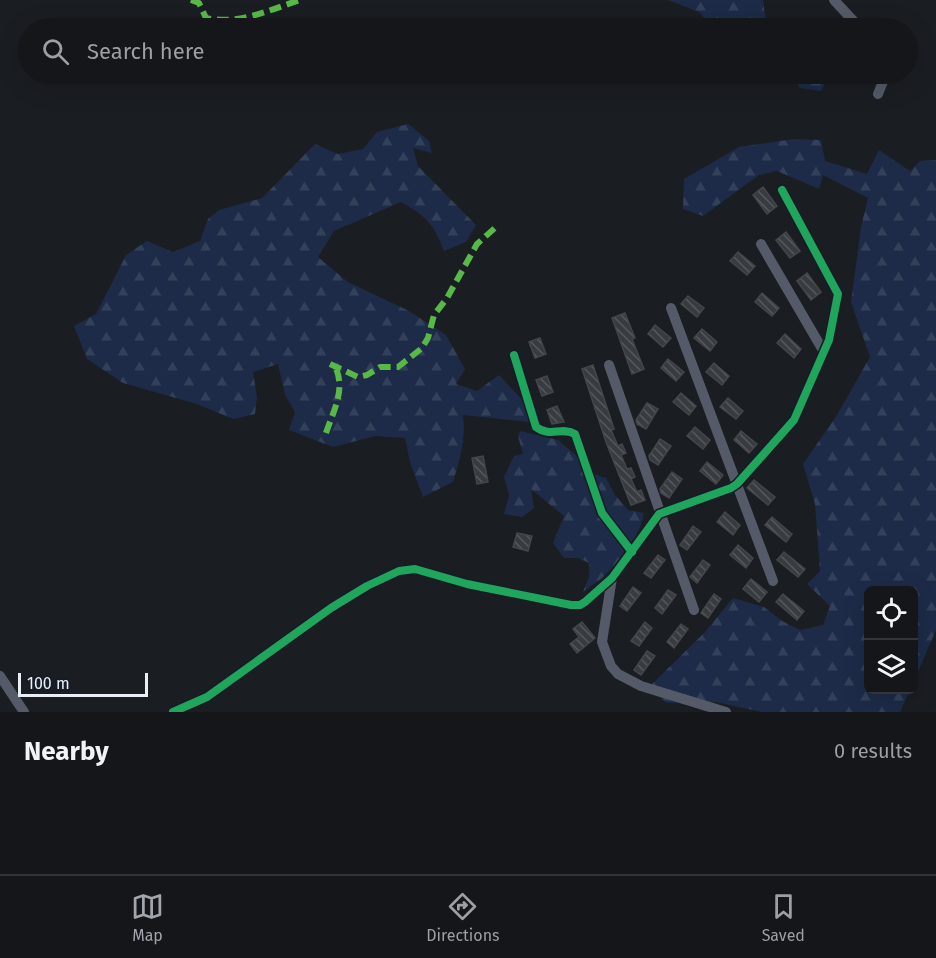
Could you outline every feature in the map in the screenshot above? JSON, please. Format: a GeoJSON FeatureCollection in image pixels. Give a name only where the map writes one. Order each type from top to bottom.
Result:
{"type":"FeatureCollection","features":[{"type":"Feature","properties":{"kind":"street"},"geometry":{"type":"LineString","coordinates":[[834,0],[851,18]]}},
{"type":"Feature","properties":{"kind":"street"},"geometry":{"type":"LineString","coordinates":[[878,94],[882,84]]}},
{"type":"Feature","properties":{"kind":"street"},"geometry":{"type":"LineString","coordinates":[[173,712],[207,697],[331,608],[399,570],[415,569],[467,584],[580,605],[612,579],[659,514],[737,484],[794,420],[829,340],[838,294],[782,190]]}},
{"type":"Feature","properties":{"kind":"street"},"geometry":{"type":"LineString","coordinates":[[761,244],[824,352]]}},
{"type":"Feature","properties":{"kind":"street"},"geometry":{"type":"LineString","coordinates":[[671,308],[773,581]]}},
{"type":"Feature","properties":{"kind":"street"},"geometry":{"type":"LineString","coordinates":[[514,355],[536,427],[548,434],[570,431],[575,434],[602,513],[632,552]]}},
{"type":"Feature","properties":{"kind":"street"},"geometry":{"type":"LineString","coordinates":[[609,365],[693,610]]}},
{"type":"Feature","properties":{"kind":"street"},"geometry":{"type":"LineString","coordinates":[[612,579],[602,642],[611,666],[618,674],[641,686],[726,712]]}},
{"type":"Feature","properties":{"kind":"street"},"geometry":{"type":"LineString","coordinates":[[0,676],[24,712]]}},
{"type":"Feature","properties":{"kind":"green space"},"geometry":{"type":"Polygon","coordinates":[[[668,0],[763,0],[765,18],[704,18],[699,12],[668,0]]]}},
{"type":"Feature","properties":{"kind":"green space"},"geometry":{"type":"Polygon","coordinates":[[[797,84],[825,84],[821,91],[800,88],[797,84]]]}},
{"type":"Feature","properties":{"kind":"green space"},"geometry":{"type":"Polygon","coordinates":[[[408,124],[429,141],[432,153],[413,148],[418,166],[476,225],[466,242],[444,251],[433,227],[417,212],[401,202],[334,231],[318,257],[348,282],[409,311],[446,335],[465,369],[456,384],[477,391],[499,375],[528,406],[530,422],[463,415],[463,441],[453,482],[423,497],[410,462],[405,438],[375,436],[333,447],[289,430],[295,412],[285,395],[278,364],[253,372],[257,397],[255,414],[233,419],[197,404],[123,383],[87,359],[74,326],[96,314],[126,255],[147,241],[173,252],[200,241],[208,219],[219,210],[262,198],[315,144],[338,154],[363,149],[377,132],[408,124]]]}},
{"type":"Feature","properties":{"kind":"green space"},"geometry":{"type":"Polygon","coordinates":[[[794,139],[821,140],[825,161],[867,174],[879,150],[910,171],[920,161],[936,160],[936,630],[918,672],[918,586],[864,586],[864,694],[908,694],[900,712],[762,712],[716,702],[667,703],[648,688],[704,633],[733,598],[764,607],[782,621],[800,630],[823,625],[830,606],[807,584],[820,571],[815,504],[803,464],[837,415],[870,357],[851,302],[861,227],[868,198],[823,175],[819,189],[777,171],[759,175],[703,216],[683,209],[684,179],[739,147],[794,139]]]}},
{"type":"Feature","properties":{"kind":"green space"},"geometry":{"type":"Polygon","coordinates":[[[520,431],[558,440],[583,461],[594,474],[606,478],[615,495],[628,510],[644,513],[635,538],[624,554],[604,577],[583,592],[589,577],[589,563],[578,558],[564,558],[553,543],[564,516],[531,489],[534,508],[522,517],[504,514],[509,495],[504,477],[514,456],[523,454],[518,436],[520,431]]]}},
{"type":"Feature","properties":{"kind":"building"},"geometry":{"type":"Polygon","coordinates":[[[763,187],[777,206],[767,214],[753,195],[763,187]]]}},
{"type":"Feature","properties":{"kind":"building"},"geometry":{"type":"Polygon","coordinates":[[[786,232],[800,251],[790,258],[776,240],[786,232]]]}},
{"type":"Feature","properties":{"kind":"building"},"geometry":{"type":"Polygon","coordinates":[[[738,252],[755,266],[747,275],[730,261],[738,252]]]}},
{"type":"Feature","properties":{"kind":"building"},"geometry":{"type":"Polygon","coordinates":[[[807,273],[821,292],[811,300],[797,281],[807,273]]]}},
{"type":"Feature","properties":{"kind":"building"},"geometry":{"type":"Polygon","coordinates":[[[762,293],[779,308],[772,316],[755,302],[762,293]]]}},
{"type":"Feature","properties":{"kind":"building"},"geometry":{"type":"Polygon","coordinates":[[[688,296],[704,308],[697,317],[681,304],[688,296]]]}},
{"type":"Feature","properties":{"kind":"building"},"geometry":{"type":"Polygon","coordinates":[[[625,313],[644,369],[632,374],[612,318],[625,313]]]}},
{"type":"Feature","properties":{"kind":"building"},"geometry":{"type":"Polygon","coordinates":[[[655,325],[671,338],[663,347],[648,334],[655,325]]]}},
{"type":"Feature","properties":{"kind":"building"},"geometry":{"type":"Polygon","coordinates":[[[702,329],[717,342],[710,351],[694,338],[702,329]]]}},
{"type":"Feature","properties":{"kind":"building"},"geometry":{"type":"Polygon","coordinates":[[[785,334],[801,349],[794,358],[777,343],[785,334]]]}},
{"type":"Feature","properties":{"kind":"building"},"geometry":{"type":"Polygon","coordinates":[[[540,338],[546,354],[535,358],[529,342],[540,338]]]}},
{"type":"Feature","properties":{"kind":"building"},"geometry":{"type":"Polygon","coordinates":[[[668,359],[684,372],[676,381],[661,368],[668,359]]]}},
{"type":"Feature","properties":{"kind":"building"},"geometry":{"type":"Polygon","coordinates":[[[714,363],[729,376],[722,385],[706,372],[714,363]]]}},
{"type":"Feature","properties":{"kind":"building"},"geometry":{"type":"Polygon","coordinates":[[[593,365],[614,429],[611,430],[618,446],[622,444],[626,453],[621,455],[627,469],[631,468],[635,477],[631,479],[637,492],[641,490],[645,500],[631,505],[606,442],[582,369],[593,365]]]}},
{"type":"Feature","properties":{"kind":"building"},"geometry":{"type":"Polygon","coordinates":[[[547,376],[553,392],[542,396],[536,380],[547,376]]]}},
{"type":"Feature","properties":{"kind":"building"},"geometry":{"type":"Polygon","coordinates":[[[681,393],[696,406],[689,415],[673,402],[681,393]]]}},
{"type":"Feature","properties":{"kind":"building"},"geometry":{"type":"Polygon","coordinates":[[[728,398],[743,411],[736,419],[720,407],[728,398]]]}},
{"type":"Feature","properties":{"kind":"building"},"geometry":{"type":"Polygon","coordinates":[[[647,403],[658,409],[646,429],[637,424],[636,420],[647,403]]]}},
{"type":"Feature","properties":{"kind":"building"},"geometry":{"type":"Polygon","coordinates":[[[557,406],[564,422],[552,424],[547,410],[557,406]]]}},
{"type":"Feature","properties":{"kind":"building"},"geometry":{"type":"Polygon","coordinates":[[[695,427],[710,440],[703,449],[687,436],[695,427]]]}},
{"type":"Feature","properties":{"kind":"building"},"geometry":{"type":"Polygon","coordinates":[[[741,431],[757,444],[749,453],[734,440],[741,431]]]}},
{"type":"Feature","properties":{"kind":"building"},"geometry":{"type":"Polygon","coordinates":[[[660,439],[671,446],[658,465],[650,460],[649,456],[660,439]]]}},
{"type":"Feature","properties":{"kind":"building"},"geometry":{"type":"Polygon","coordinates":[[[483,456],[488,482],[477,484],[472,458],[483,456]]]}},
{"type":"Feature","properties":{"kind":"building"},"geometry":{"type":"Polygon","coordinates":[[[707,462],[723,475],[716,484],[700,471],[707,462]]]}},
{"type":"Feature","properties":{"kind":"building"},"geometry":{"type":"Polygon","coordinates":[[[672,472],[682,479],[669,498],[661,493],[660,489],[672,472]]]}},
{"type":"Feature","properties":{"kind":"building"},"geometry":{"type":"Polygon","coordinates":[[[754,480],[775,497],[768,505],[747,488],[754,480]]]}},
{"type":"Feature","properties":{"kind":"building"},"geometry":{"type":"Polygon","coordinates":[[[725,512],[740,525],[733,535],[717,522],[725,512]]]}},
{"type":"Feature","properties":{"kind":"building"},"geometry":{"type":"Polygon","coordinates":[[[772,517],[792,534],[786,542],[765,525],[772,517]]]}},
{"type":"Feature","properties":{"kind":"building"},"geometry":{"type":"Polygon","coordinates":[[[693,526],[701,532],[687,550],[680,545],[693,526]]]}},
{"type":"Feature","properties":{"kind":"building"},"geometry":{"type":"Polygon","coordinates":[[[517,533],[532,536],[528,551],[513,547],[517,533]]]}},
{"type":"Feature","properties":{"kind":"building"},"geometry":{"type":"Polygon","coordinates":[[[738,545],[753,558],[746,568],[730,555],[738,545]]]}},
{"type":"Feature","properties":{"kind":"building"},"geometry":{"type":"Polygon","coordinates":[[[784,552],[805,569],[798,577],[777,560],[784,552]]]}},
{"type":"Feature","properties":{"kind":"building"},"geometry":{"type":"Polygon","coordinates":[[[658,555],[665,560],[651,578],[644,573],[658,555]]]}},
{"type":"Feature","properties":{"kind":"building"},"geometry":{"type":"Polygon","coordinates":[[[703,560],[710,565],[697,583],[690,577],[703,560]]]}},
{"type":"Feature","properties":{"kind":"building"},"geometry":{"type":"Polygon","coordinates":[[[751,579],[767,592],[759,602],[743,589],[751,579]]]}},
{"type":"Feature","properties":{"kind":"building"},"geometry":{"type":"Polygon","coordinates":[[[633,587],[641,593],[627,611],[620,606],[633,587]]]}},
{"type":"Feature","properties":{"kind":"building"},"geometry":{"type":"Polygon","coordinates":[[[668,590],[676,595],[662,614],[655,608],[668,590]]]}},
{"type":"Feature","properties":{"kind":"building"},"geometry":{"type":"Polygon","coordinates":[[[714,594],[721,599],[708,618],[701,613],[714,594]]]}},
{"type":"Feature","properties":{"kind":"building"},"geometry":{"type":"Polygon","coordinates":[[[783,594],[804,611],[797,620],[776,602],[783,594]]]}},
{"type":"Feature","properties":{"kind":"building"},"geometry":{"type":"Polygon","coordinates":[[[582,622],[595,638],[577,653],[570,644],[579,637],[573,629],[582,622]]]}},
{"type":"Feature","properties":{"kind":"building"},"geometry":{"type":"Polygon","coordinates":[[[645,622],[652,628],[639,646],[631,641],[645,622]]]}},
{"type":"Feature","properties":{"kind":"building"},"geometry":{"type":"Polygon","coordinates":[[[681,624],[688,629],[674,648],[667,642],[681,624]]]}},
{"type":"Feature","properties":{"kind":"building"},"geometry":{"type":"Polygon","coordinates":[[[647,651],[655,656],[641,675],[634,670],[647,651]]]}},
{"type":"Feature","properties":{"kind":"marked path"},"geometry":{"type":"LineString","coordinates":[[191,0],[199,3],[206,18]]}},
{"type":"Feature","properties":{"kind":"marked path"},"geometry":{"type":"LineString","coordinates":[[242,18],[300,0]]}},
{"type":"Feature","properties":{"kind":"marked path"},"geometry":{"type":"LineString","coordinates":[[330,364],[358,377],[367,375],[380,367],[398,367],[422,348],[428,338],[434,315],[447,298],[477,244],[496,227]]}},
{"type":"Feature","properties":{"kind":"marked path"},"geometry":{"type":"LineString","coordinates":[[326,433],[339,391],[335,366]]}},
{"type":"Feature","properties":{"kind":"cycle path"},"geometry":{"type":"LineString","coordinates":[[173,712],[207,697],[331,608],[367,586],[399,571],[415,569],[467,584],[580,605],[612,578],[659,514],[737,484],[794,420],[829,340],[838,294],[782,190]]}},
{"type":"Feature","properties":{"kind":"cycle path"},"geometry":{"type":"LineString","coordinates":[[514,355],[536,427],[546,432],[565,431],[575,434],[602,513],[632,552]]}}]}
